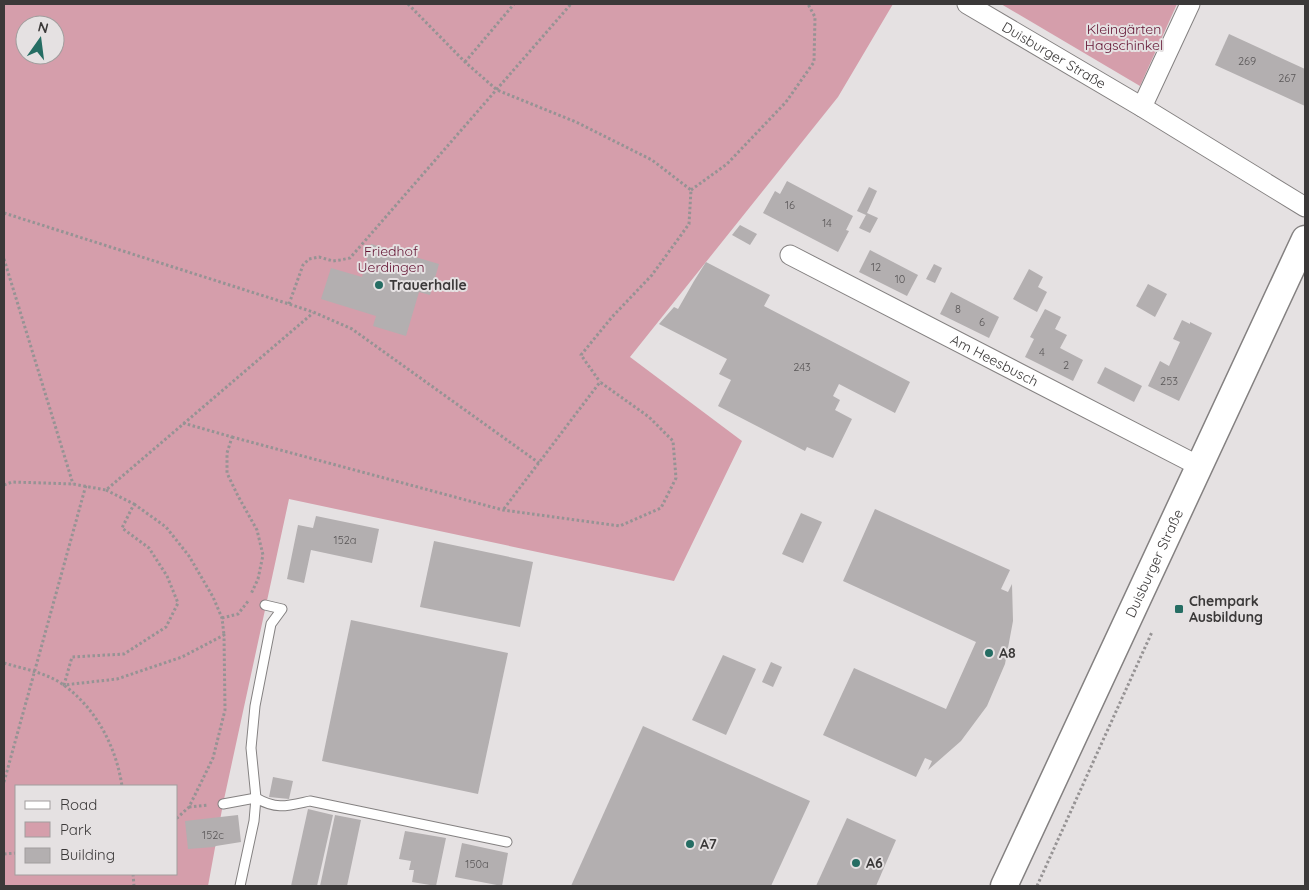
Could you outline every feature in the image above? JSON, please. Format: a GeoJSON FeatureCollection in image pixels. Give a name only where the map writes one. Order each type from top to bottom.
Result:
{"type":"FeatureCollection","features":[{"type":"Feature","properties":{"kind":"main road","name":"Duisburger Straße"},"geometry":{"type":"LineString","coordinates":[[1004,886],[1305,239]]}},
{"type":"Feature","properties":{"kind":"street","name":"Duisburger Straße"},"geometry":{"type":"LineString","coordinates":[[966,4],[1142,107],[1305,207]]}},
{"type":"Feature","properties":{"kind":"street"},"geometry":{"type":"LineString","coordinates":[[1142,107],[1190,4]]}},
{"type":"Feature","properties":{"kind":"street","name":"Am Heesbusch"},"geometry":{"type":"LineString","coordinates":[[790,255],[1200,466]]}},
{"type":"Feature","properties":{"kind":"lane"},"geometry":{"type":"LineString","coordinates":[[240,886],[254,821],[256,798],[250,748],[255,706],[271,624],[282,609],[265,605]]}},
{"type":"Feature","properties":{"kind":"lane"},"geometry":{"type":"LineString","coordinates":[[223,804],[256,798],[282,807],[310,801],[506,842]]}},
{"type":"Feature","properties":{"kind":"path"},"geometry":{"type":"LineString","coordinates":[[408,4],[465,62],[497,90],[576,122],[652,160],[691,190]]}},
{"type":"Feature","properties":{"kind":"path"},"geometry":{"type":"LineString","coordinates":[[465,62],[514,4]]}},
{"type":"Feature","properties":{"kind":"path"},"geometry":{"type":"LineString","coordinates":[[289,304],[303,265],[309,260],[318,257],[333,260],[350,258],[571,4]]}},
{"type":"Feature","properties":{"kind":"path"},"geometry":{"type":"LineString","coordinates":[[691,190],[727,164],[786,102],[814,62],[815,17],[808,4]]}},
{"type":"Feature","properties":{"kind":"path"},"geometry":{"type":"LineString","coordinates":[[184,423],[503,510],[620,526],[661,508],[676,478],[673,441],[649,417],[600,382],[581,355],[612,317],[652,275],[689,224],[691,190]]}},
{"type":"Feature","properties":{"kind":"path"},"geometry":{"type":"LineString","coordinates":[[4,214],[289,304],[352,329],[539,463]]}},
{"type":"Feature","properties":{"kind":"path"},"geometry":{"type":"LineString","coordinates":[[4,258],[73,484]]}},
{"type":"Feature","properties":{"kind":"path"},"geometry":{"type":"LineString","coordinates":[[106,490],[313,312]]}},
{"type":"Feature","properties":{"kind":"path"},"geometry":{"type":"LineString","coordinates":[[503,510],[600,382]]}},
{"type":"Feature","properties":{"kind":"path"},"geometry":{"type":"LineString","coordinates":[[222,618],[238,614],[249,600],[258,579],[263,555],[257,530],[227,473],[227,453],[232,437]]}},
{"type":"Feature","properties":{"kind":"path"},"geometry":{"type":"LineString","coordinates":[[4,485],[12,482],[86,485],[106,490],[134,504],[166,527],[189,556],[213,597],[222,618],[224,634],[225,710],[213,758],[189,807],[178,817]]}},
{"type":"Feature","properties":{"kind":"path"},"geometry":{"type":"LineString","coordinates":[[4,782],[86,485]]}},
{"type":"Feature","properties":{"kind":"path"},"geometry":{"type":"LineString","coordinates":[[64,685],[72,657],[124,654],[166,627],[178,603],[168,576],[149,548],[122,528],[134,504]]}},
{"type":"Feature","properties":{"kind":"path"},"geometry":{"type":"LineString","coordinates":[[64,685],[117,680],[182,656],[224,634]]}},
{"type":"Feature","properties":{"kind":"path"},"geometry":{"type":"LineString","coordinates":[[4,663],[35,672],[64,685],[92,711],[108,738],[120,771],[122,785]]}},
{"type":"Feature","properties":{"kind":"green space","name":"Friedhof Uerdingen"},"geometry":{"type":"Polygon","coordinates":[[[4,4],[893,4],[838,97],[630,357],[742,441],[674,581],[289,499],[223,804],[208,886],[4,886],[4,4]]]}},
{"type":"Feature","properties":{"kind":"green space","name":"Kleingärten Hagschinkel"},"geometry":{"type":"Polygon","coordinates":[[[1001,4],[1177,4],[1140,86],[1001,4]]]}},
{"type":"Feature","properties":{"kind":"building"},"geometry":{"type":"Polygon","coordinates":[[[1229,34],[1305,69],[1305,106],[1215,65],[1229,34]]]}},
{"type":"Feature","properties":{"kind":"building"},"geometry":{"type":"Polygon","coordinates":[[[787,181],[853,216],[846,230],[849,231],[838,252],[763,213],[775,191],[780,194],[787,181]]]}},
{"type":"Feature","properties":{"kind":"building"},"geometry":{"type":"Polygon","coordinates":[[[869,187],[877,191],[867,213],[878,218],[870,233],[859,228],[866,215],[857,211],[869,187]]]}},
{"type":"Feature","properties":{"kind":"building"},"geometry":{"type":"Polygon","coordinates":[[[740,225],[757,234],[750,245],[732,235],[740,225]]]}},
{"type":"Feature","properties":{"kind":"building","name":"Trauerhalle"},"geometry":{"type":"Polygon","coordinates":[[[371,244],[439,264],[430,295],[419,292],[406,336],[373,326],[376,316],[321,299],[331,268],[362,277],[371,244]]]}},
{"type":"Feature","properties":{"kind":"building"},"geometry":{"type":"Polygon","coordinates":[[[870,250],[918,275],[907,296],[859,272],[870,250]]]}},
{"type":"Feature","properties":{"kind":"building"},"geometry":{"type":"Polygon","coordinates":[[[706,262],[770,295],[764,306],[910,382],[895,413],[839,384],[833,396],[840,400],[835,410],[852,419],[833,458],[807,447],[805,451],[718,406],[731,380],[719,374],[727,359],[659,324],[674,307],[678,309],[706,262]]]}},
{"type":"Feature","properties":{"kind":"building"},"geometry":{"type":"Polygon","coordinates":[[[934,264],[942,268],[935,283],[926,279],[934,264]]]}},
{"type":"Feature","properties":{"kind":"building"},"geometry":{"type":"Polygon","coordinates":[[[1029,269],[1043,277],[1038,287],[1047,292],[1037,312],[1013,299],[1029,269]]]}},
{"type":"Feature","properties":{"kind":"building"},"geometry":{"type":"Polygon","coordinates":[[[1148,284],[1167,294],[1155,317],[1136,306],[1148,284]]]}},
{"type":"Feature","properties":{"kind":"building"},"geometry":{"type":"Polygon","coordinates":[[[951,292],[999,317],[989,338],[940,314],[951,292]]]}},
{"type":"Feature","properties":{"kind":"building"},"geometry":{"type":"Polygon","coordinates":[[[1045,309],[1061,317],[1055,329],[1067,335],[1060,348],[1083,360],[1073,381],[1025,357],[1034,339],[1030,337],[1045,309]]]}},
{"type":"Feature","properties":{"kind":"building"},"geometry":{"type":"Polygon","coordinates":[[[1182,320],[1212,333],[1179,401],[1148,386],[1160,361],[1169,366],[1180,342],[1173,339],[1182,320]]]}},
{"type":"Feature","properties":{"kind":"building"},"geometry":{"type":"Polygon","coordinates":[[[1105,367],[1142,386],[1134,402],[1097,383],[1105,367]]]}},
{"type":"Feature","properties":{"kind":"building","name":"A8"},"geometry":{"type":"Polygon","coordinates":[[[875,509],[1010,570],[1001,589],[1008,592],[1012,584],[1013,621],[1005,664],[987,706],[961,741],[928,770],[932,761],[925,758],[916,777],[823,735],[854,668],[946,709],[976,642],[843,581],[875,509]]]}},
{"type":"Feature","properties":{"kind":"building"},"geometry":{"type":"Polygon","coordinates":[[[801,513],[822,522],[803,563],[782,554],[801,513]]]}},
{"type":"Feature","properties":{"kind":"building"},"geometry":{"type":"Polygon","coordinates":[[[316,516],[379,529],[372,563],[311,550],[304,583],[287,579],[298,525],[313,528],[316,516]]]}},
{"type":"Feature","properties":{"kind":"building"},"geometry":{"type":"Polygon","coordinates":[[[434,541],[533,562],[520,627],[420,607],[434,541]]]}},
{"type":"Feature","properties":{"kind":"building"},"geometry":{"type":"Polygon","coordinates":[[[351,620],[508,653],[478,794],[322,761],[351,620]]]}},
{"type":"Feature","properties":{"kind":"building"},"geometry":{"type":"Polygon","coordinates":[[[723,655],[756,669],[726,735],[692,720],[723,655]]]}},
{"type":"Feature","properties":{"kind":"building"},"geometry":{"type":"Polygon","coordinates":[[[771,662],[782,667],[773,687],[762,682],[771,662]]]}},
{"type":"Feature","properties":{"kind":"building","name":"A7"},"geometry":{"type":"Polygon","coordinates":[[[643,726],[810,801],[771,886],[571,886],[643,726]]]}},
{"type":"Feature","properties":{"kind":"building"},"geometry":{"type":"Polygon","coordinates":[[[273,777],[293,781],[289,799],[269,797],[273,777]]]}},
{"type":"Feature","properties":{"kind":"building"},"geometry":{"type":"Polygon","coordinates":[[[308,809],[333,815],[317,886],[291,886],[308,809]]]}},
{"type":"Feature","properties":{"kind":"building"},"geometry":{"type":"Polygon","coordinates":[[[238,815],[241,842],[188,849],[185,821],[238,815]]]}},
{"type":"Feature","properties":{"kind":"building"},"geometry":{"type":"Polygon","coordinates":[[[335,815],[361,820],[347,886],[320,886],[335,815]]]}},
{"type":"Feature","properties":{"kind":"building","name":"A6"},"geometry":{"type":"Polygon","coordinates":[[[847,818],[896,840],[876,886],[816,886],[847,818]]]}},
{"type":"Feature","properties":{"kind":"building"},"geometry":{"type":"Polygon","coordinates":[[[405,831],[446,838],[436,886],[412,882],[414,870],[409,870],[411,861],[399,859],[405,831]]]}},
{"type":"Feature","properties":{"kind":"building"},"geometry":{"type":"Polygon","coordinates":[[[462,843],[508,853],[502,886],[455,877],[462,843]]]}},
{"type":"Feature","properties":{"kind":"place","name":"Trauerhalle"},"geometry":{"type":"Point","coordinates":[379,285]}},
{"type":"Feature","properties":{"kind":"place","name":"Chempark Ausbildung"},"geometry":{"type":"Point","coordinates":[1179,609]}},
{"type":"Feature","properties":{"kind":"place","name":"A8"},"geometry":{"type":"Point","coordinates":[989,653]}},
{"type":"Feature","properties":{"kind":"place","name":"A7"},"geometry":{"type":"Point","coordinates":[690,844]}},
{"type":"Feature","properties":{"kind":"place","name":"A6"},"geometry":{"type":"Point","coordinates":[856,863]}}]}
